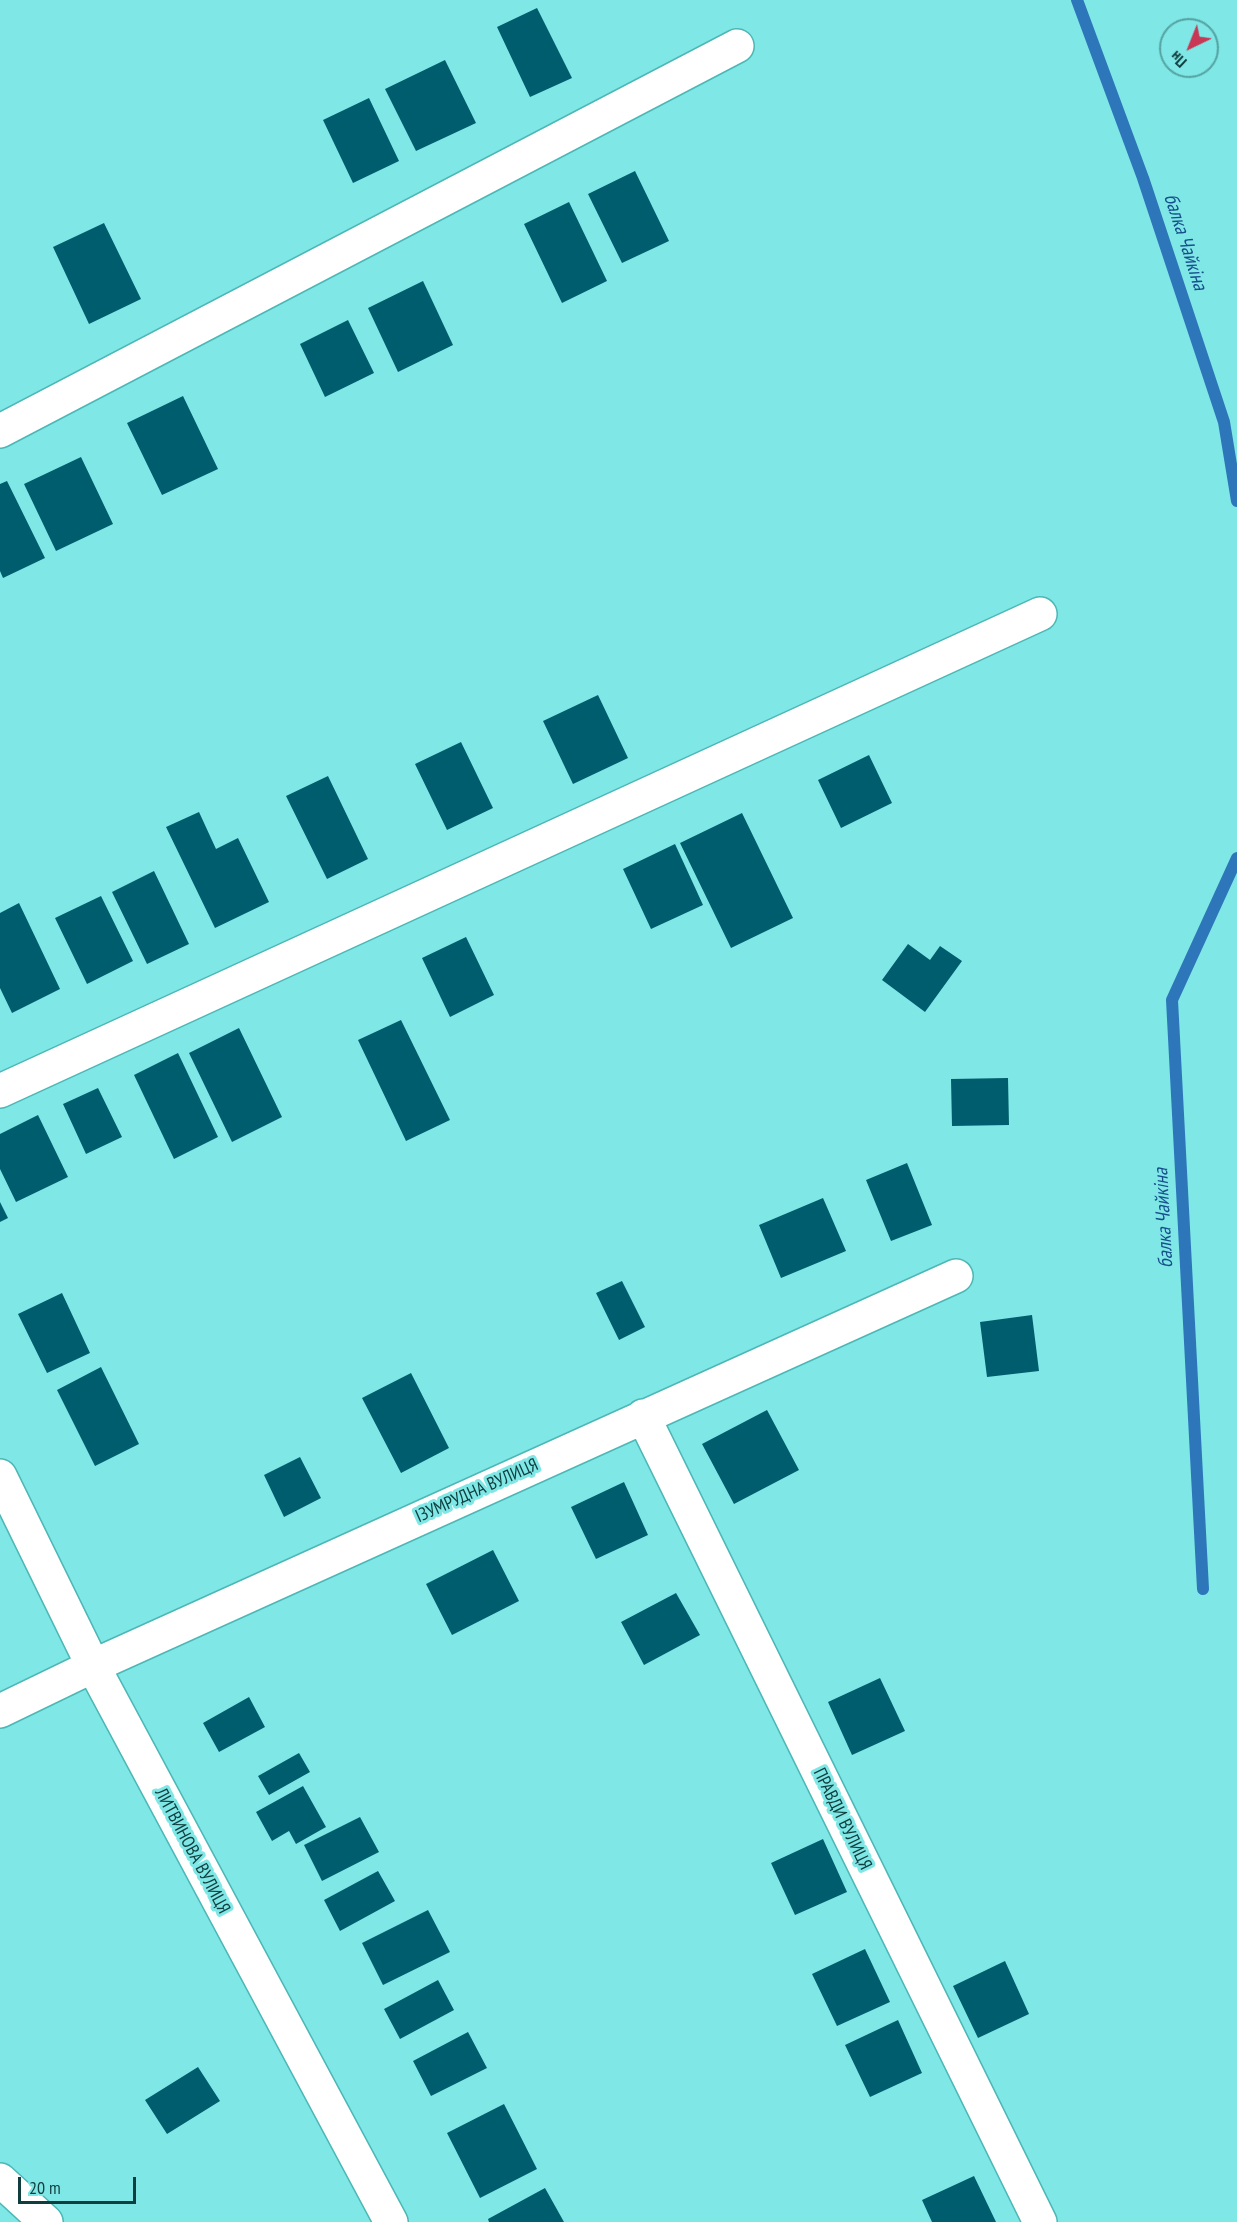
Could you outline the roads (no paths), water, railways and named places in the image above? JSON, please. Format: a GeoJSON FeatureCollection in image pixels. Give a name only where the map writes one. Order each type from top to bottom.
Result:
{"type":"FeatureCollection","features":[{"type":"Feature","properties":{"kind":"street"},"geometry":{"type":"LineString","coordinates":[[0,431],[737,46]]}},
{"type":"Feature","properties":{"kind":"street"},"geometry":{"type":"LineString","coordinates":[[0,1091],[1040,614]]}},
{"type":"Feature","properties":{"kind":"street","name":"ІЗУМРУДНА ВУЛИЦЯ"},"geometry":{"type":"LineString","coordinates":[[0,1711],[93,1666],[956,1276]]}},
{"type":"Feature","properties":{"kind":"street","name":"ПРАВДИ ВУЛИЦЯ"},"geometry":{"type":"LineString","coordinates":[[643,1416],[1040,2222]]}},
{"type":"Feature","properties":{"kind":"street","name":"ЛИТВИНОВА ВУЛИЦЯ"},"geometry":{"type":"LineString","coordinates":[[0,1476],[93,1666],[391,2222]]}},
{"type":"Feature","properties":{"kind":"street"},"geometry":{"type":"LineString","coordinates":[[0,2180],[46,2222]]}},
{"type":"Feature","properties":{"kind":"waterway","name":"балка Чайкіна"},"geometry":{"type":"LineString","coordinates":[[1077,0],[1143,178],[1224,422],[1237,501]]}},
{"type":"Feature","properties":{"kind":"waterway","name":"балка Чайкіна"},"geometry":{"type":"LineString","coordinates":[[1203,1589],[1172,1000],[1237,858]]}}]}
